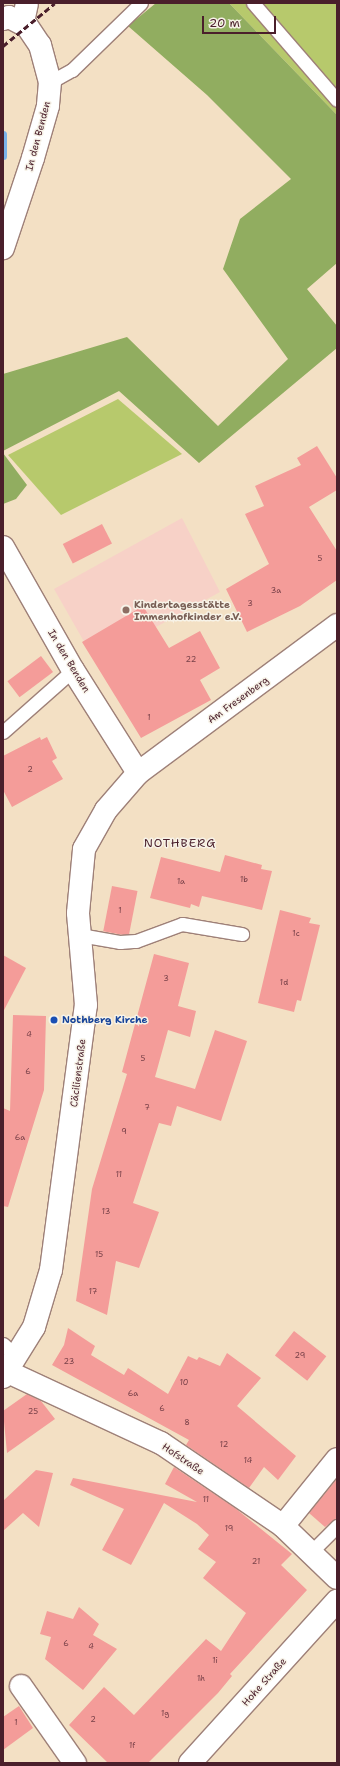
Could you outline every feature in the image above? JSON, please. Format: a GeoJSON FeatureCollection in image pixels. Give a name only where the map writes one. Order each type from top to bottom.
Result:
{"type":"FeatureCollection","features":[{"type":"Feature","properties":{"kind":"street","name":"In den Benden"},"geometry":{"type":"LineString","coordinates":[[3,248],[33,158],[48,106],[50,82],[40,45],[18,14]]}},
{"type":"Feature","properties":{"kind":"street","name":"In den Benden"},"geometry":{"type":"LineString","coordinates":[[3,548],[72,670],[138,773]]}},
{"type":"Feature","properties":{"kind":"street","name":"Am Fresenberg"},"geometry":{"type":"LineString","coordinates":[[138,773],[337,625]]}},
{"type":"Feature","properties":{"kind":"street","name":"Cäcilienstraße"},"geometry":{"type":"LineString","coordinates":[[8,1363],[34,1327],[51,1270],[86,1005],[80,935],[84,849],[106,810],[138,773]]}},
{"type":"Feature","properties":{"kind":"street","name":"Hofstraße"},"geometry":{"type":"LineString","coordinates":[[8,1363],[161,1443],[284,1526],[337,1578]]}},
{"type":"Feature","properties":{"kind":"street"},"geometry":{"type":"LineString","coordinates":[[284,1526],[337,1459]]}},
{"type":"Feature","properties":{"kind":"street","name":"Hohe Straße"},"geometry":{"type":"LineString","coordinates":[[190,1763],[337,1601]]}},
{"type":"Feature","properties":{"kind":"street"},"geometry":{"type":"LineString","coordinates":[[21,1686],[75,1763]]}},
{"type":"Feature","properties":{"kind":"lane"},"geometry":{"type":"LineString","coordinates":[[50,82],[72,70],[141,3]]}},
{"type":"Feature","properties":{"kind":"lane"},"geometry":{"type":"LineString","coordinates":[[253,3],[337,100]]}},
{"type":"Feature","properties":{"kind":"lane"},"geometry":{"type":"LineString","coordinates":[[3,732],[72,670]]}},
{"type":"Feature","properties":{"kind":"lane"},"geometry":{"type":"LineString","coordinates":[[80,935],[120,942],[136,940],[182,924],[242,934]]}},
{"type":"Feature","properties":{"kind":"lane"},"geometry":{"type":"LineString","coordinates":[[311,1552],[337,1526]]}},
{"type":"Feature","properties":{"kind":"shaded area","name":"Kindertagesstätte Immenhofkinder e.V."},"geometry":{"type":"Polygon","coordinates":[[[182,518],[220,592],[156,627],[141,681],[115,696],[54,589],[182,518]]]}},
{"type":"Feature","properties":{"kind":"green space"},"geometry":{"type":"Polygon","coordinates":[[[156,3],[229,3],[337,115],[337,263],[307,289],[337,326],[337,348],[199,463],[119,391],[3,451],[3,374],[127,337],[218,426],[288,359],[223,269],[240,219],[291,179],[207,95],[128,26],[156,3]]]}},
{"type":"Feature","properties":{"kind":"green space"},"geometry":{"type":"Polygon","coordinates":[[[229,3],[337,3],[337,115],[229,3]]]}},
{"type":"Feature","properties":{"kind":"green space"},"geometry":{"type":"Polygon","coordinates":[[[118,399],[182,454],[61,515],[8,455],[118,399]]]}},
{"type":"Feature","properties":{"kind":"green space"},"geometry":{"type":"Polygon","coordinates":[[[3,453],[27,485],[16,499],[3,504],[3,453]]]}},
{"type":"Feature","properties":{"kind":"building"},"geometry":{"type":"Polygon","coordinates":[[[317,446],[337,478],[337,490],[309,507],[337,551],[337,580],[300,606],[247,632],[226,589],[269,564],[245,514],[264,506],[255,486],[301,465],[297,458],[317,446]]]}},
{"type":"Feature","properties":{"kind":"building"},"geometry":{"type":"Polygon","coordinates":[[[102,524],[112,544],[73,564],[63,544],[102,524]]]}},
{"type":"Feature","properties":{"kind":"building"},"geometry":{"type":"Polygon","coordinates":[[[143,606],[169,648],[200,631],[220,668],[200,680],[211,700],[141,738],[82,642],[143,606]]]}},
{"type":"Feature","properties":{"kind":"building"},"geometry":{"type":"Polygon","coordinates":[[[41,656],[53,672],[19,697],[7,681],[41,656]]]}},
{"type":"Feature","properties":{"kind":"building"},"geometry":{"type":"Polygon","coordinates":[[[40,737],[41,740],[47,737],[57,758],[52,761],[63,779],[12,807],[3,790],[3,756],[40,737]]]}},
{"type":"Feature","properties":{"kind":"building"},"geometry":{"type":"Polygon","coordinates":[[[225,855],[262,865],[261,869],[272,871],[262,910],[202,896],[199,907],[191,904],[190,908],[150,898],[161,857],[220,872],[225,855]]]}},
{"type":"Feature","properties":{"kind":"building"},"geometry":{"type":"Polygon","coordinates":[[[112,886],[138,891],[129,936],[103,931],[112,886]]]}},
{"type":"Feature","properties":{"kind":"building"},"geometry":{"type":"Polygon","coordinates":[[[280,910],[311,918],[309,923],[320,925],[301,1001],[297,1000],[294,1012],[258,1003],[280,910]]]}},
{"type":"Feature","properties":{"kind":"building"},"geometry":{"type":"Polygon","coordinates":[[[154,954],[189,963],[178,1006],[196,1011],[190,1037],[168,1030],[155,1077],[195,1089],[215,1030],[247,1041],[221,1121],[177,1106],[171,1126],[159,1123],[133,1203],[159,1212],[139,1268],[116,1261],[107,1315],[76,1301],[92,1189],[127,1074],[122,1072],[154,954]]]}},
{"type":"Feature","properties":{"kind":"building"},"geometry":{"type":"Polygon","coordinates":[[[3,955],[26,968],[3,1012],[3,955]]]}},
{"type":"Feature","properties":{"kind":"building"},"geometry":{"type":"Polygon","coordinates":[[[13,1015],[46,1016],[44,1090],[8,1207],[3,1206],[3,1108],[10,1111],[13,1015]]]}},
{"type":"Feature","properties":{"kind":"building"},"geometry":{"type":"Polygon","coordinates":[[[68,1328],[95,1346],[91,1355],[124,1375],[128,1368],[168,1394],[188,1356],[197,1360],[199,1357],[220,1366],[227,1353],[261,1378],[237,1406],[296,1456],[278,1480],[264,1467],[249,1488],[186,1445],[189,1440],[52,1365],[64,1345],[68,1328]]]}},
{"type":"Feature","properties":{"kind":"building"},"geometry":{"type":"Polygon","coordinates":[[[294,1331],[326,1356],[307,1381],[275,1355],[294,1331]]]}},
{"type":"Feature","properties":{"kind":"building"},"geometry":{"type":"Polygon","coordinates":[[[27,1394],[41,1401],[55,1419],[7,1453],[3,1411],[27,1394]]]}},
{"type":"Feature","properties":{"kind":"building"},"geometry":{"type":"Polygon","coordinates":[[[174,1467],[235,1508],[292,1554],[281,1565],[307,1590],[230,1674],[232,1676],[218,1693],[148,1763],[108,1763],[69,1725],[104,1687],[134,1715],[206,1639],[221,1651],[246,1613],[203,1578],[216,1562],[198,1549],[209,1535],[197,1524],[164,1503],[131,1565],[102,1550],[124,1509],[70,1485],[73,1478],[197,1502],[165,1484],[174,1467]]]}},
{"type":"Feature","properties":{"kind":"building"},"geometry":{"type":"Polygon","coordinates":[[[36,1470],[53,1473],[39,1527],[23,1513],[3,1531],[3,1501],[36,1470]]]}},
{"type":"Feature","properties":{"kind":"building"},"geometry":{"type":"Polygon","coordinates":[[[337,1479],[337,1518],[325,1527],[309,1513],[337,1479]]]}},
{"type":"Feature","properties":{"kind":"building"},"geometry":{"type":"Polygon","coordinates":[[[79,1607],[99,1624],[93,1635],[117,1649],[83,1690],[45,1659],[51,1637],[40,1634],[47,1611],[73,1619],[79,1607]]]}},
{"type":"Feature","properties":{"kind":"building"},"geometry":{"type":"Polygon","coordinates":[[[19,1706],[33,1728],[3,1750],[3,1717],[19,1706]]]}},
{"type":"Feature","properties":{"kind":"waterway"},"geometry":{"type":"LineString","coordinates":[[3,134],[3,156]]}},
{"type":"Feature","properties":{"kind":"railway"},"geometry":{"type":"LineString","coordinates":[[3,46],[55,3]]}},
{"type":"Feature","properties":{"kind":"place","name":"Kindertagesstätte Immenhofkinder e.V."},"geometry":{"type":"Point","coordinates":[126,610]}},
{"type":"Feature","properties":{"kind":"place","name":"Nothberg Kirche"},"geometry":{"type":"Point","coordinates":[54,1020]}},
{"type":"Feature","properties":{"kind":"district","name":"NOTHBERG"},"geometry":{"type":"Point","coordinates":[180,844]}}]}
